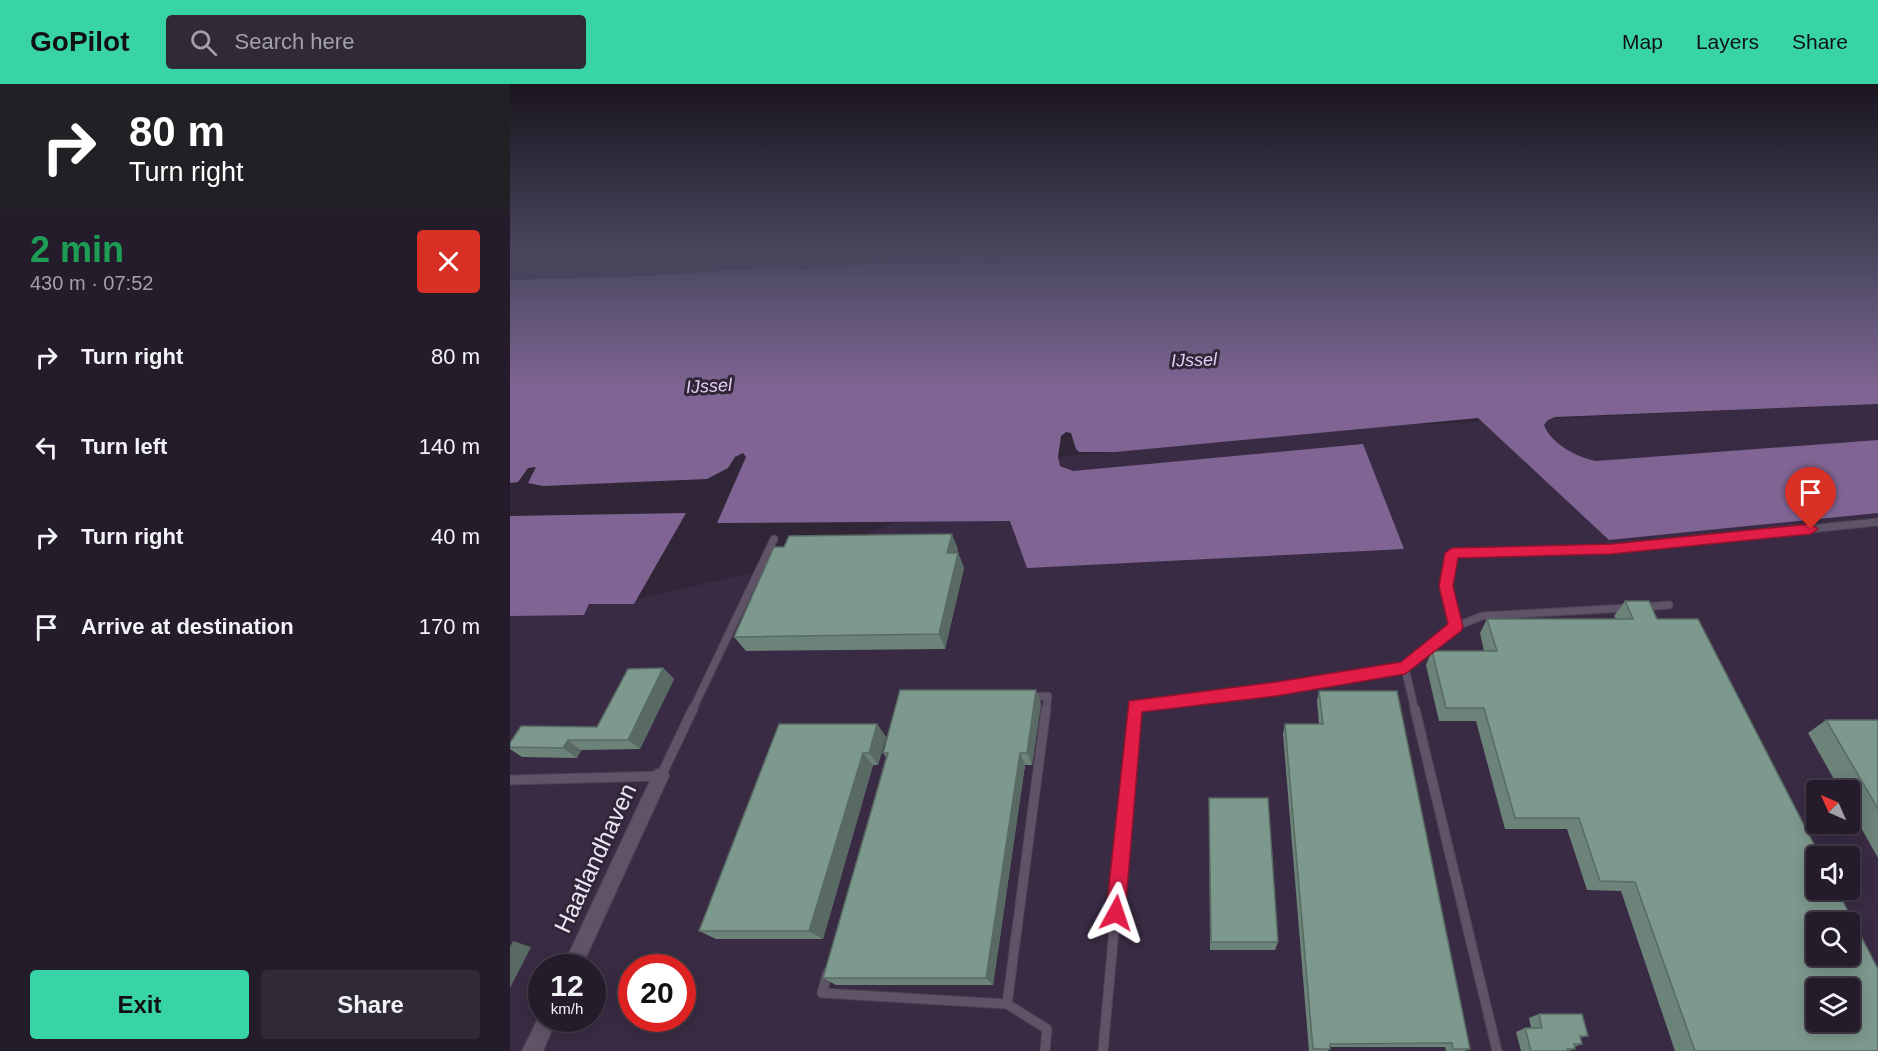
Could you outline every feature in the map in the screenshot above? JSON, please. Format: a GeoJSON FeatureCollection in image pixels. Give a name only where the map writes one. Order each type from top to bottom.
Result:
{"type":"FeatureCollection","features":[{"type":"Feature","properties":{"kind":"street","name":"Haatlandhaven"},"geometry":{"type":"LineString","coordinates":[[578,954],[661,776]]}},
{"type":"Feature","properties":{"kind":"street"},"geometry":{"type":"LineString","coordinates":[[532,1051],[541,1032]]}},
{"type":"Feature","properties":{"kind":"lane"},"geometry":{"type":"LineString","coordinates":[[1455,627],[1446,586],[1452,553],[1611,549],[1878,522]]}},
{"type":"Feature","properties":{"kind":"lane"},"geometry":{"type":"LineString","coordinates":[[661,776],[774,539]]}},
{"type":"Feature","properties":{"kind":"lane"},"geometry":{"type":"LineString","coordinates":[[1103,1051],[1134,706],[1276,689],[1405,668],[1455,627],[1482,616],[1669,605]]}},
{"type":"Feature","properties":{"kind":"lane"},"geometry":{"type":"LineString","coordinates":[[1405,668],[1497,1051]]}},
{"type":"Feature","properties":{"kind":"lane"},"geometry":{"type":"LineString","coordinates":[[1006,1004],[1048,696],[1026,697]]}},
{"type":"Feature","properties":{"kind":"lane","name":"Haatlandhaven"},"geometry":{"type":"LineString","coordinates":[[510,780],[661,776]]}},
{"type":"Feature","properties":{"kind":"lane"},"geometry":{"type":"LineString","coordinates":[[831,959],[822,993],[1006,1004],[1047,1029],[1045,1051]]}},
{"type":"Feature","properties":{"kind":"shaded area"},"geometry":{"type":"Polygon","coordinates":[[[1878,404],[1878,1051],[510,1051],[510,604],[630,601],[793,563],[1058,457],[1383,426],[1878,404]]]}},
{"type":"Feature","properties":{"kind":"water","name":"IJssel"},"geometry":{"type":"Polygon","coordinates":[[[510,300],[1878,300],[1878,404],[1555,417],[1544,425],[1558,444],[1581,457],[1596,461],[1878,440],[1878,513],[1609,540],[1478,418],[1115,452],[1079,452],[1071,433],[1066,432],[1061,436],[1058,457],[1060,466],[1073,471],[1363,444],[1404,549],[1027,568],[1010,521],[717,523],[746,457],[743,453],[735,457],[728,468],[707,479],[543,486],[528,483],[536,467],[528,468],[518,482],[510,483],[510,300]]]}},
{"type":"Feature","properties":{"kind":"water"},"geometry":{"type":"Polygon","coordinates":[[[686,513],[634,604],[589,604],[584,615],[510,616],[510,516],[686,513]]]}},
{"type":"Feature","properties":{"kind":"building"},"geometry":{"type":"Polygon","coordinates":[[[952,534],[947,553],[958,553],[939,634],[734,637],[774,547],[784,547],[789,536],[952,534]]]}},
{"type":"Feature","properties":{"kind":"building"},"geometry":{"type":"Polygon","coordinates":[[[1625,601],[1649,601],[1657,619],[1698,619],[1806,829],[1806,834],[1809,834],[1815,846],[1806,846],[1806,900],[1842,900],[1848,912],[1806,912],[1806,966],[1860,966],[1860,934],[1878,969],[1878,1051],[1695,1051],[1635,882],[1600,881],[1579,818],[1515,818],[1484,708],[1446,708],[1432,651],[1497,651],[1487,619],[1633,619],[1625,601]]]}},
{"type":"Feature","properties":{"kind":"building"},"geometry":{"type":"Polygon","coordinates":[[[663,668],[628,740],[568,740],[563,748],[510,747],[510,743],[521,726],[597,727],[628,669],[663,668]]]}},
{"type":"Feature","properties":{"kind":"building"},"geometry":{"type":"Polygon","coordinates":[[[900,690],[1036,690],[1027,753],[1020,753],[986,978],[823,978],[888,753],[883,753],[900,690]]]}},
{"type":"Feature","properties":{"kind":"building"},"geometry":{"type":"Polygon","coordinates":[[[1319,691],[1397,691],[1470,1049],[1453,1049],[1452,1043],[1330,1044],[1330,1049],[1313,1049],[1285,724],[1323,724],[1319,691]]]}},
{"type":"Feature","properties":{"kind":"building"},"geometry":{"type":"Polygon","coordinates":[[[1826,720],[1878,720],[1878,809],[1826,720]]]}},
{"type":"Feature","properties":{"kind":"building"},"geometry":{"type":"Polygon","coordinates":[[[779,724],[877,724],[869,753],[863,753],[809,931],[699,931],[779,724]]]}},
{"type":"Feature","properties":{"kind":"building"},"geometry":{"type":"Polygon","coordinates":[[[1209,798],[1268,798],[1278,942],[1211,942],[1209,798]]]}},
{"type":"Feature","properties":{"kind":"building"},"geometry":{"type":"Polygon","coordinates":[[[1539,1014],[1582,1014],[1588,1036],[1580,1036],[1582,1044],[1574,1044],[1575,1049],[1531,1051],[1525,1028],[1542,1028],[1539,1014]]]}},
{"type":"Feature","properties":{"kind":"route"},"geometry":{"type":"LineString","coordinates":[[1116,913],[1134,706],[1276,689],[1405,668],[1455,627],[1446,586],[1452,553],[1611,549],[1811,529]]}}]}
